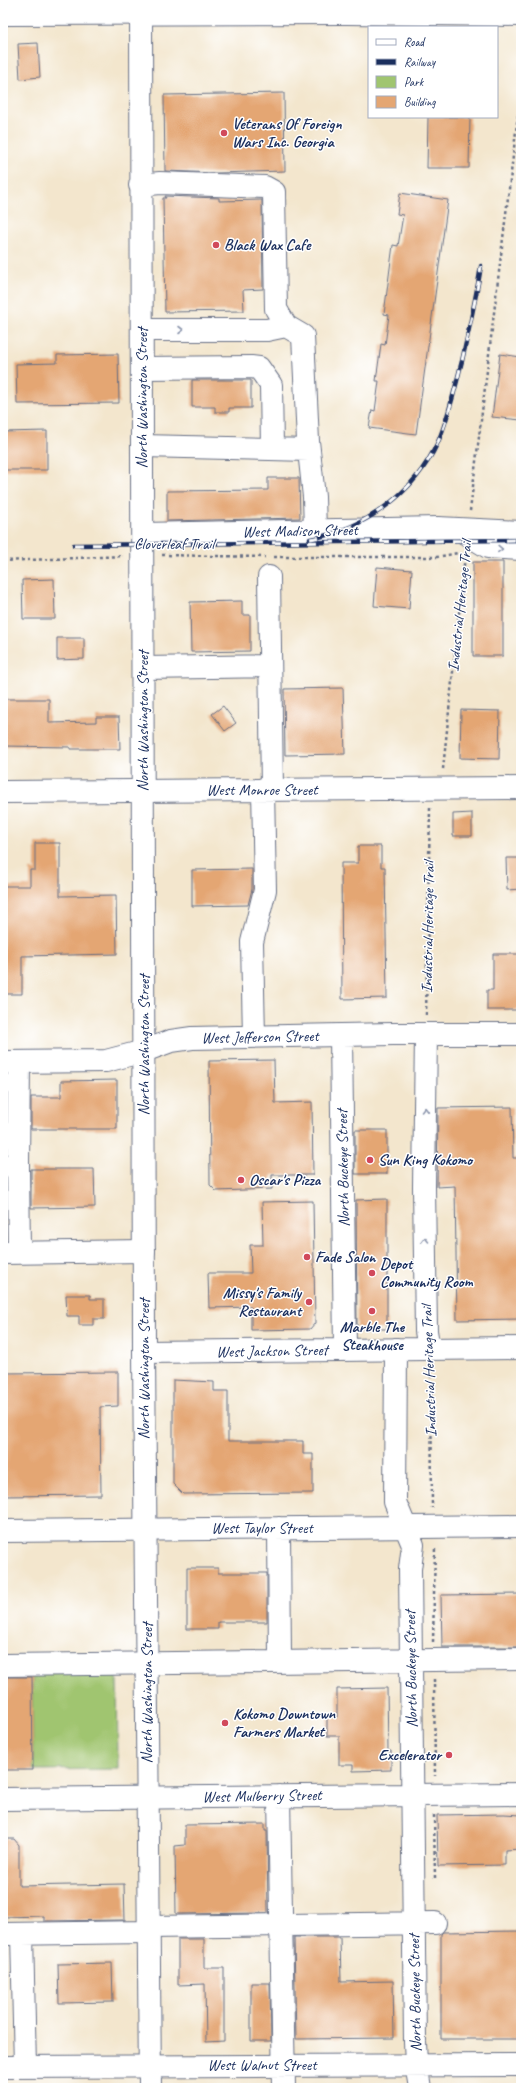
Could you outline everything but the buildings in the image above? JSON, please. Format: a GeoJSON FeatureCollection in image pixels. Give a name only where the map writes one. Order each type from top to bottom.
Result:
{"type":"FeatureCollection","features":[{"type":"Feature","properties":{"kind":"street"},"geometry":{"type":"LineString","coordinates":[[3,14],[141,8],[279,8],[494,9],[521,15]]}},
{"type":"Feature","properties":{"kind":"street","name":"North Washington Street"},"geometry":{"type":"LineString","coordinates":[[141,8],[140,184],[143,544],[144,1352],[150,2088]]}},
{"type":"Feature","properties":{"kind":"street"},"geometry":{"type":"LineString","coordinates":[[140,184],[265,186],[274,192],[276,309],[286,326],[303,336],[315,530]]}},
{"type":"Feature","properties":{"kind":"street"},"geometry":{"type":"LineString","coordinates":[[142,330],[267,330],[286,326]]}},
{"type":"Feature","properties":{"kind":"street"},"geometry":{"type":"LineString","coordinates":[[142,368],[251,366],[259,368],[271,385],[272,448]]}},
{"type":"Feature","properties":{"kind":"street"},"geometry":{"type":"LineString","coordinates":[[142,446],[309,450]]}},
{"type":"Feature","properties":{"kind":"street","name":"West Madison Street"},"geometry":{"type":"LineString","coordinates":[[463,529],[488,547],[521,549]]}},
{"type":"Feature","properties":{"kind":"street","name":"West Madison Street"},"geometry":{"type":"LineString","coordinates":[[143,544],[315,530],[463,529],[521,532]]}},
{"type":"Feature","properties":{"kind":"street"},"geometry":{"type":"LineString","coordinates":[[254,1037],[252,942],[265,890],[270,666],[269,577]]}},
{"type":"Feature","properties":{"kind":"street"},"geometry":{"type":"LineString","coordinates":[[143,668],[270,666]]}},
{"type":"Feature","properties":{"kind":"street","name":"West Monroe Street"},"geometry":{"type":"LineString","coordinates":[[3,792],[267,789],[436,790],[521,788]]}},
{"type":"Feature","properties":{"kind":"street","name":"West Jefferson Street"},"geometry":{"type":"LineString","coordinates":[[11,1062],[106,1061],[144,1052],[171,1041],[185,1039],[341,1034],[521,1034]]}},
{"type":"Feature","properties":{"kind":"street","name":"North Buckeye Street"},"geometry":{"type":"LineString","coordinates":[[341,1034],[345,1350]]}},
{"type":"Feature","properties":{"kind":"street","name":"Industrial Heritage Trail"},"geometry":{"type":"LineString","coordinates":[[426,1034],[424,1187],[426,1331],[429,1349]]}},
{"type":"Feature","properties":{"kind":"street"},"geometry":{"type":"LineString","coordinates":[[11,1062],[11,1253],[144,1251]]}},
{"type":"Feature","properties":{"kind":"street","name":"West Jackson Street"},"geometry":{"type":"LineString","coordinates":[[144,1352],[521,1348]]}},
{"type":"Feature","properties":{"kind":"street","name":"North Buckeye Street"},"geometry":{"type":"LineString","coordinates":[[396,1349],[395,1502],[412,1545],[410,1569],[414,1795],[424,1923],[416,2064],[420,2088]]}},
{"type":"Feature","properties":{"kind":"street","name":"West Taylor Street"},"geometry":{"type":"LineString","coordinates":[[3,1530],[521,1526]]}},
{"type":"Feature","properties":{"kind":"street"},"geometry":{"type":"LineString","coordinates":[[279,1528],[280,1661]]}},
{"type":"Feature","properties":{"kind":"street"},"geometry":{"type":"LineString","coordinates":[[3,1665],[521,1659]]}},
{"type":"Feature","properties":{"kind":"street","name":"West Mulberry Street"},"geometry":{"type":"LineString","coordinates":[[3,1799],[521,1794]]}},
{"type":"Feature","properties":{"kind":"street"},"geometry":{"type":"LineString","coordinates":[[279,1796],[284,2088]]}},
{"type":"Feature","properties":{"kind":"street"},"geometry":{"type":"LineString","coordinates":[[25,2067],[12,1934],[281,1925],[424,1923]]}},
{"type":"Feature","properties":{"kind":"street","name":"West Walnut Street"},"geometry":{"type":"LineString","coordinates":[[3,2067],[149,2065],[521,2065]]}},
{"type":"Feature","properties":{"kind":"path","name":"Industrial Heritage Trail"},"geometry":{"type":"LineString","coordinates":[[463,529],[521,90]]}},
{"type":"Feature","properties":{"kind":"path","name":"Cloverleaf Trail"},"geometry":{"type":"LineString","coordinates":[[3,561],[143,544],[268,557],[426,557],[465,552]]}},
{"type":"Feature","properties":{"kind":"path","name":"Industrial Heritage Trail"},"geometry":{"type":"LineString","coordinates":[[426,1034],[430,808],[444,765],[465,552]]}},
{"type":"Feature","properties":{"kind":"path","name":"Industrial Heritage Trail"},"geometry":{"type":"LineString","coordinates":[[429,1349],[431,1368],[432,1527],[435,1549],[433,1660],[435,1770]]}},
{"type":"Feature","properties":{"kind":"green space"},"geometry":{"type":"Polygon","coordinates":[[[117,1667],[118,1769],[33,1770],[32,1668],[117,1667]]]}},
{"type":"Feature","properties":{"kind":"railway"},"geometry":{"type":"LineString","coordinates":[[310,539],[350,527],[368,518],[386,506],[401,493],[416,478],[428,461],[438,442],[452,402],[475,302],[481,266]]}},
{"type":"Feature","properties":{"kind":"railway"},"geometry":{"type":"LineString","coordinates":[[74,545],[521,540]]}},
{"type":"Feature","properties":{"kind":"place","name":"Veterans Of Foreign Wars Inc. Georgia"},"geometry":{"type":"Point","coordinates":[224,133]}},
{"type":"Feature","properties":{"kind":"place","name":"Black Wax Cafe"},"geometry":{"type":"Point","coordinates":[216,245]}},
{"type":"Feature","properties":{"kind":"place","name":"Sun King Kokomo"},"geometry":{"type":"Point","coordinates":[370,1160]}},
{"type":"Feature","properties":{"kind":"place","name":"Oscar's Pizza"},"geometry":{"type":"Point","coordinates":[241,1180]}},
{"type":"Feature","properties":{"kind":"place","name":"Fade Salon"},"geometry":{"type":"Point","coordinates":[307,1257]}},
{"type":"Feature","properties":{"kind":"place","name":"Depot Community Room"},"geometry":{"type":"Point","coordinates":[372,1273]}},
{"type":"Feature","properties":{"kind":"place","name":"Missy's Family Restaurant"},"geometry":{"type":"Point","coordinates":[309,1302]}},
{"type":"Feature","properties":{"kind":"place","name":"Marble The Steakhouse"},"geometry":{"type":"Point","coordinates":[372,1311]}},
{"type":"Feature","properties":{"kind":"place","name":"Kokomo Downtown Farmers Market"},"geometry":{"type":"Point","coordinates":[225,1723]}},
{"type":"Feature","properties":{"kind":"place","name":"Excelerator"},"geometry":{"type":"Point","coordinates":[449,1755]}}]}
